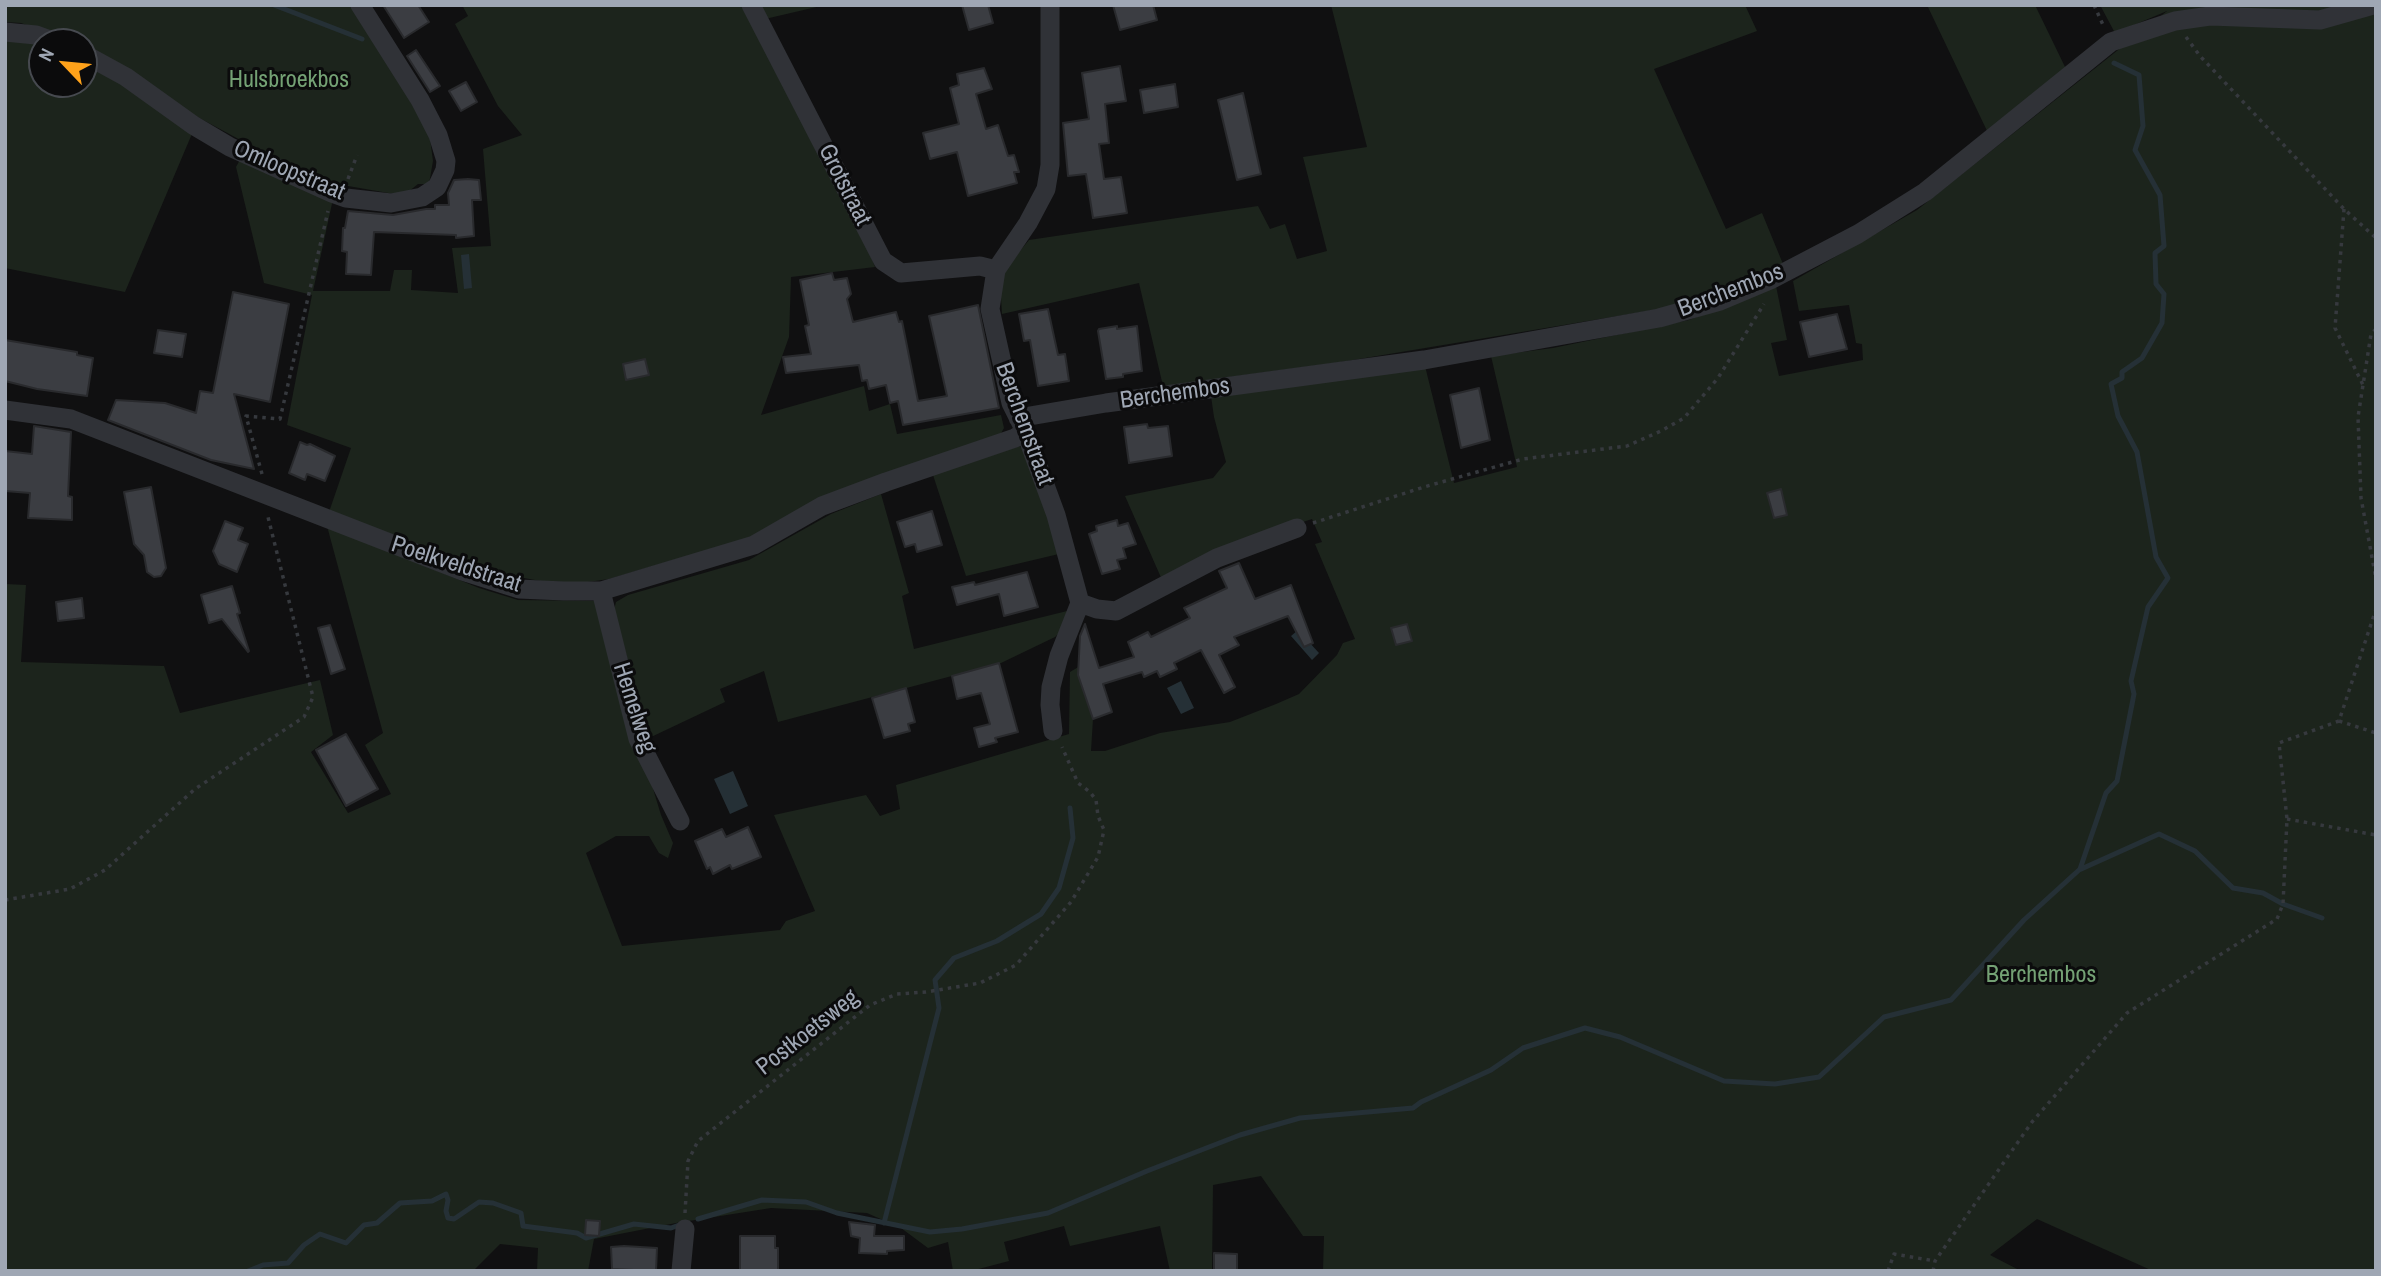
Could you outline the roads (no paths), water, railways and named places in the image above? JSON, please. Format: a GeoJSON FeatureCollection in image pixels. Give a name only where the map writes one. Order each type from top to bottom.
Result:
{"type":"FeatureCollection","features":[{"type":"Feature","properties":{"kind":"street","name":"Omloopstraat"},"geometry":{"type":"LineString","coordinates":[[98,61],[126,76],[193,125],[230,147],[339,195],[391,203],[422,197],[437,187],[446,161],[432,121],[360,5]]}},
{"type":"Feature","properties":{"kind":"street","name":"Grotstraat"},"geometry":{"type":"LineString","coordinates":[[751,5],[883,261],[901,273],[980,266],[996,270]]}},
{"type":"Feature","properties":{"kind":"street","name":"Berchemstraat"},"geometry":{"type":"LineString","coordinates":[[1050,5],[1051,165],[1046,189],[1028,223],[996,270],[990,309],[1006,388],[1056,515],[1080,603]]}},
{"type":"Feature","properties":{"kind":"street","name":"Berchembos"},"geometry":{"type":"LineString","coordinates":[[1022,425],[1105,403],[1424,360],[1659,318],[1720,301],[1770,280],[1858,234],[1925,192],[2112,42],[2175,22],[2210,16],[2320,20],[2373,5]]}},
{"type":"Feature","properties":{"kind":"street"},"geometry":{"type":"LineString","coordinates":[[5,32],[28,34]]}},
{"type":"Feature","properties":{"kind":"street","name":"Poelkveldstraat"},"geometry":{"type":"LineString","coordinates":[[5,410],[71,419],[461,571],[519,589],[601,591],[754,545],[822,506],[1016,438],[1022,425]]}},
{"type":"Feature","properties":{"kind":"street"},"geometry":{"type":"LineString","coordinates":[[1054,731],[1050,705],[1051,687],[1059,656],[1080,603],[1087,607],[1116,611],[1225,555],[1297,528]]}},
{"type":"Feature","properties":{"kind":"street","name":"Hemelweg"},"geometry":{"type":"LineString","coordinates":[[601,591],[638,739],[680,821]]}},
{"type":"Feature","properties":{"kind":"street"},"geometry":{"type":"LineString","coordinates":[[681,1271],[685,1229]]}},
{"type":"Feature","properties":{"kind":"waterway"},"geometry":{"type":"LineString","coordinates":[[274,5],[362,39]]}},
{"type":"Feature","properties":{"kind":"waterway"},"geometry":{"type":"LineString","coordinates":[[2080,869],[2106,793],[2117,781],[2134,694],[2131,681],[2148,607],[2168,578],[2156,557],[2137,452],[2118,416],[2111,384],[2122,378],[2122,372],[2142,358],[2162,323],[2164,294],[2156,284],[2155,253],[2164,246],[2160,195],[2135,150],[2143,126],[2139,75],[2114,63]]}},
{"type":"Feature","properties":{"kind":"waterway"},"geometry":{"type":"LineString","coordinates":[[884,1223],[939,1008],[935,980],[954,958],[997,941],[1041,914],[1059,888],[1073,838],[1070,808]]}},
{"type":"Feature","properties":{"kind":"waterway"},"geometry":{"type":"LineString","coordinates":[[698,1219],[762,1200],[806,1202],[837,1213],[930,1232],[962,1229],[1048,1213],[1240,1135],[1300,1118],[1413,1108],[1491,1070],[1523,1048],[1585,1028],[1620,1037],[1724,1081],[1775,1084],[1819,1077],[1884,1017],[1951,1000],[2024,920],[2079,870],[2159,834],[2195,851],[2233,888],[2263,893],[2283,904],[2322,918]]}},
{"type":"Feature","properties":{"kind":"waterway"},"geometry":{"type":"LineString","coordinates":[[248,1271],[263,1265],[288,1263],[304,1245],[320,1234],[346,1243],[364,1225],[377,1223],[400,1203],[432,1201],[446,1194],[448,1218],[454,1219],[479,1202],[493,1203],[521,1213],[523,1226],[577,1233],[586,1238],[634,1224],[671,1228],[682,1224]]}},
{"type":"Feature","properties":{"kind":"park label","name":"Hulsbroekbos"},"geometry":{"type":"Point","coordinates":[289,81]}}]}
